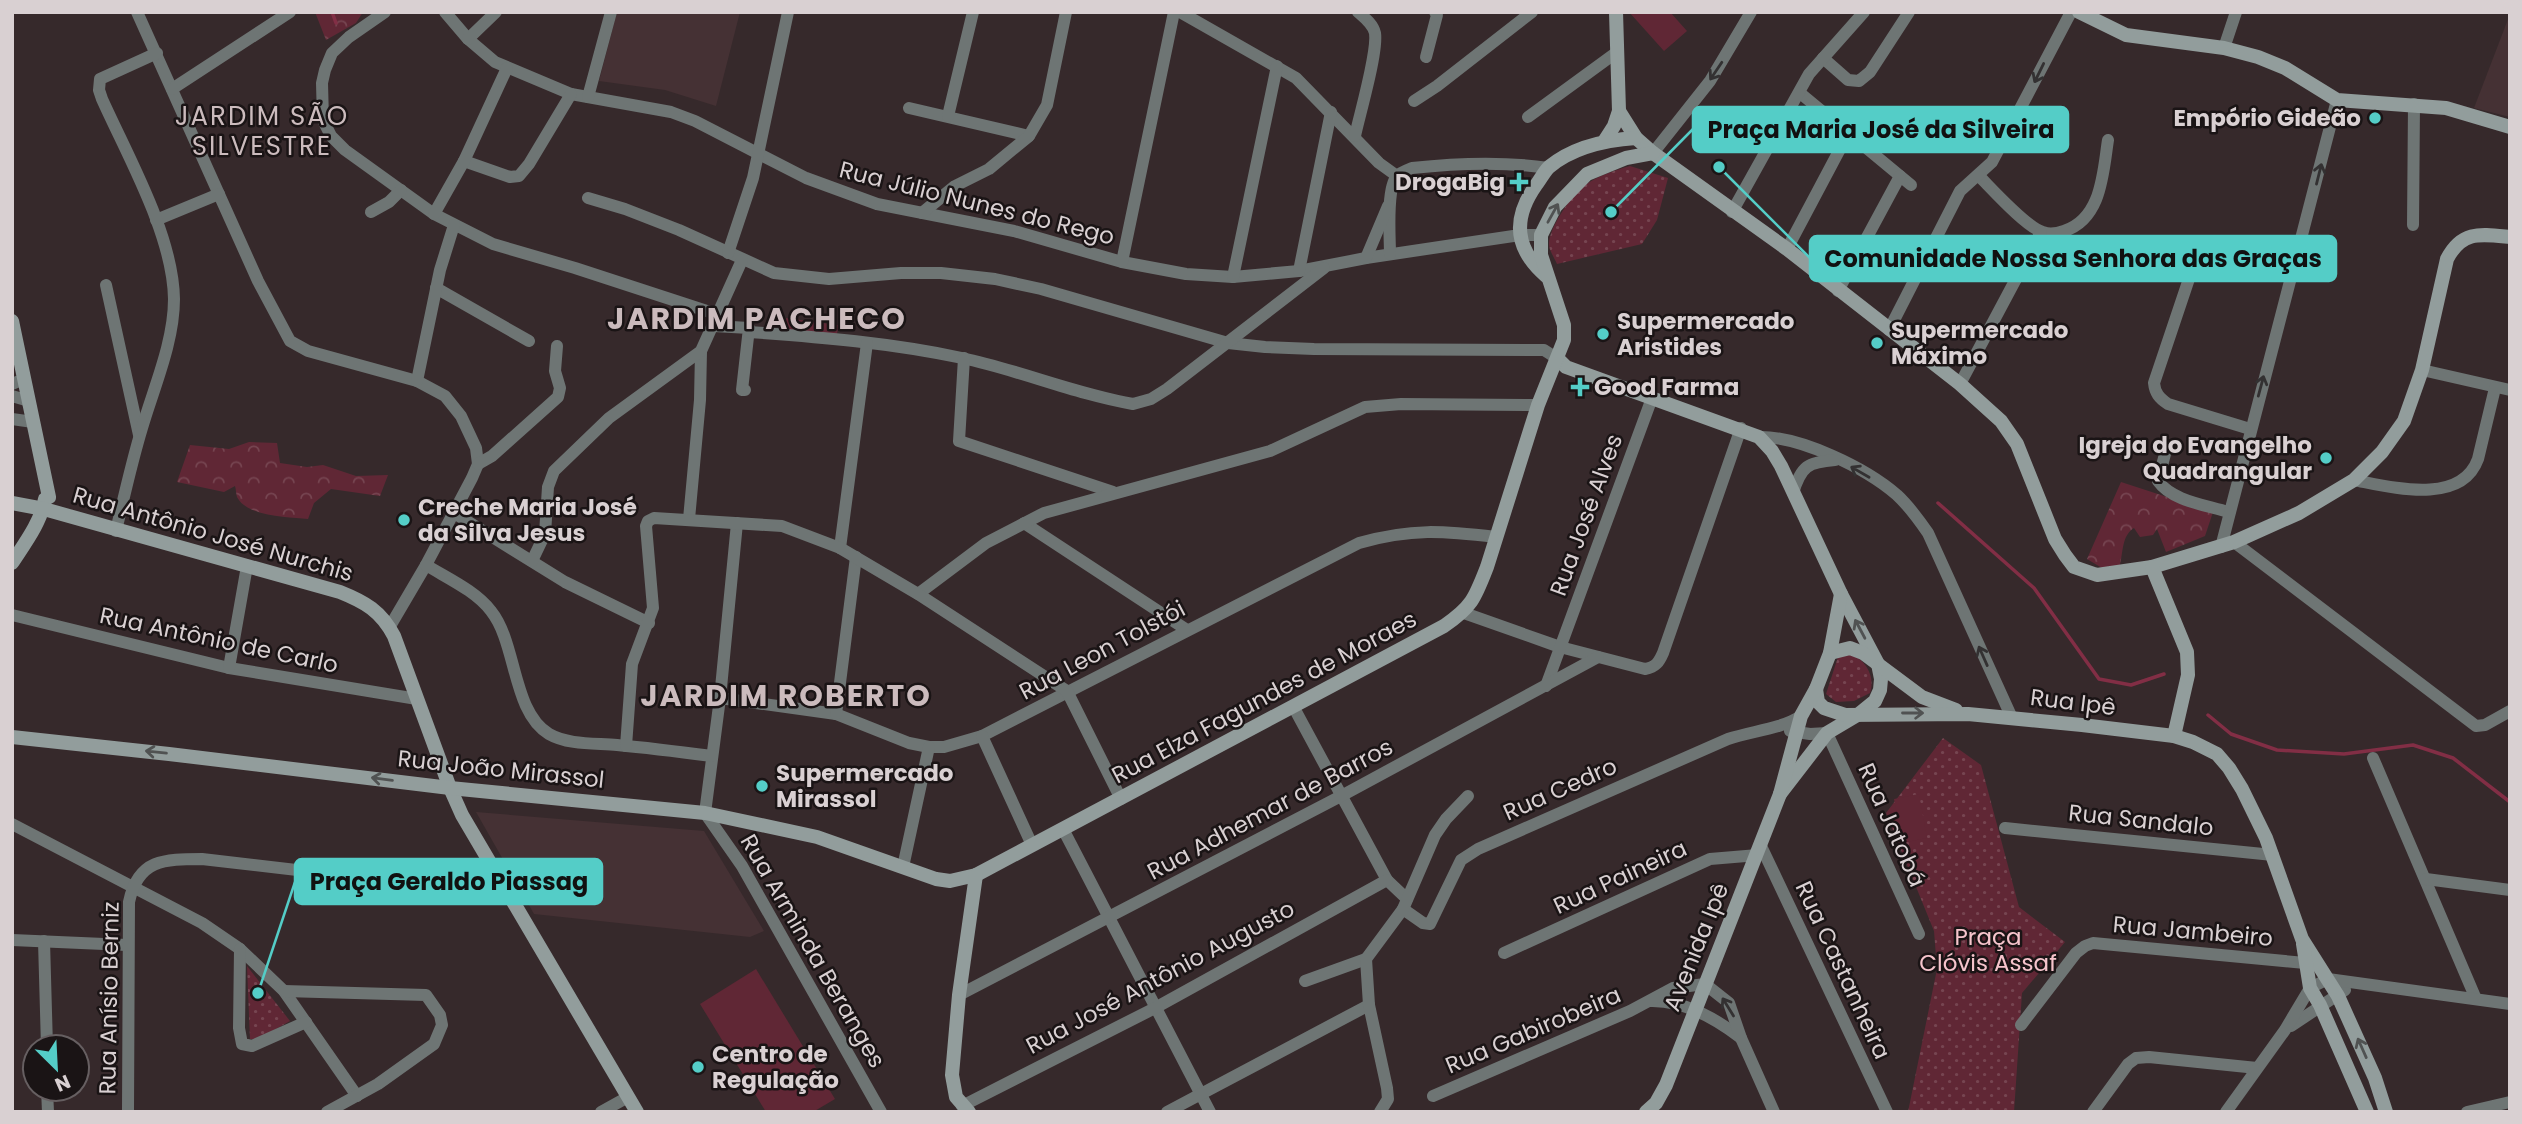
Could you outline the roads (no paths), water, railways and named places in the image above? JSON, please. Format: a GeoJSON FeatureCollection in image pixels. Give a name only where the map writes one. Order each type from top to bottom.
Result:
{"type":"FeatureCollection","features":[{"type":"Feature","properties":{"kind":"street"},"geometry":{"type":"LineString","coordinates":[[137,12],[258,281],[293,344],[332,358],[417,381],[445,396],[454,406],[476,448],[478,464],[390,628],[463,816],[637,1112]]}},
{"type":"Feature","properties":{"kind":"street"},"geometry":{"type":"LineString","coordinates":[[172,89],[290,12]]}},
{"type":"Feature","properties":{"kind":"street"},"geometry":{"type":"LineString","coordinates":[[385,12],[349,37],[332,53],[324,69],[321,100],[323,120],[334,140],[356,160],[434,214],[493,244],[575,268],[716,321],[749,328],[742,390],[745,390]]}},
{"type":"Feature","properties":{"kind":"street","name":"Rua Júlio Nunes do Rego"},"geometry":{"type":"LineString","coordinates":[[445,12],[468,38],[495,62],[571,94],[671,112],[695,121],[828,188],[897,210],[1014,231],[1122,262],[1186,274],[1233,277],[1298,271],[1520,235],[1542,235]]}},
{"type":"Feature","properties":{"kind":"street"},"geometry":{"type":"LineString","coordinates":[[468,38],[496,12]]}},
{"type":"Feature","properties":{"kind":"street"},"geometry":{"type":"LineString","coordinates":[[589,97],[611,12]]}},
{"type":"Feature","properties":{"kind":"street"},"geometry":{"type":"LineString","coordinates":[[728,253],[750,187],[789,12]]}},
{"type":"Feature","properties":{"kind":"street"},"geometry":{"type":"LineString","coordinates":[[947,116],[972,12]]}},
{"type":"Feature","properties":{"kind":"street"},"geometry":{"type":"LineString","coordinates":[[922,213],[955,186],[989,169],[1029,136],[1047,105],[1066,12]]}},
{"type":"Feature","properties":{"kind":"street"},"geometry":{"type":"LineString","coordinates":[[1122,262],[1174,12]]}},
{"type":"Feature","properties":{"kind":"street"},"geometry":{"type":"LineString","coordinates":[[1180,12],[1296,78],[1379,163],[1397,176]]}},
{"type":"Feature","properties":{"kind":"street"},"geometry":{"type":"LineString","coordinates":[[1355,136],[1375,47],[1375,31],[1368,20],[1358,12]]}},
{"type":"Feature","properties":{"kind":"street"},"geometry":{"type":"LineString","coordinates":[[1426,57],[1436,12]]}},
{"type":"Feature","properties":{"kind":"street"},"geometry":{"type":"LineString","coordinates":[[1414,101],[1532,12]]}},
{"type":"Feature","properties":{"kind":"street"},"geometry":{"type":"LineString","coordinates":[[1605,140],[1615,126],[1619,111],[1616,12]]}},
{"type":"Feature","properties":{"kind":"street"},"geometry":{"type":"LineString","coordinates":[[1741,428],[1659,663],[1653,668],[1645,669],[1560,647],[1464,613],[1478,590],[1538,405],[1564,341],[1564,325],[1558,301],[1541,255],[1542,235],[1555,206],[1587,174],[1626,158],[1653,153],[1710,80],[1751,12]]}},
{"type":"Feature","properties":{"kind":"street"},"geometry":{"type":"LineString","coordinates":[[1732,212],[1809,74],[1864,12]]}},
{"type":"Feature","properties":{"kind":"street"},"geometry":{"type":"LineString","coordinates":[[1823,58],[1848,80],[1859,81],[1870,72],[1909,12]]}},
{"type":"Feature","properties":{"kind":"street"},"geometry":{"type":"LineString","coordinates":[[1889,330],[1960,191],[1992,162],[2071,12]]}},
{"type":"Feature","properties":{"kind":"street"},"geometry":{"type":"LineString","coordinates":[[2079,12],[2126,35],[2224,48],[2259,57],[2284,68],[2337,100],[2446,108],[2510,127]]}},
{"type":"Feature","properties":{"kind":"street"},"geometry":{"type":"LineString","coordinates":[[2224,48],[2235,12]]}},
{"type":"Feature","properties":{"kind":"street"},"geometry":{"type":"LineString","coordinates":[[1528,117],[1617,52]]}},
{"type":"Feature","properties":{"kind":"street"},"geometry":{"type":"LineString","coordinates":[[116,531],[165,351],[173,315],[172,281],[165,246],[156,220],[102,99],[99,84],[100,79],[157,53]]}},
{"type":"Feature","properties":{"kind":"street"},"geometry":{"type":"LineString","coordinates":[[1233,277],[1277,66]]}},
{"type":"Feature","properties":{"kind":"street"},"geometry":{"type":"LineString","coordinates":[[434,214],[464,162],[508,68]]}},
{"type":"Feature","properties":{"kind":"street"},"geometry":{"type":"LineString","coordinates":[[1800,93],[1911,186]]}},
{"type":"Feature","properties":{"kind":"street"},"geometry":{"type":"LineString","coordinates":[[464,162],[510,177],[519,176],[571,94]]}},
{"type":"Feature","properties":{"kind":"street"},"geometry":{"type":"LineString","coordinates":[[2227,545],[2228,512],[2337,100]]}},
{"type":"Feature","properties":{"kind":"street"},"geometry":{"type":"LineString","coordinates":[[2413,225],[2414,104]]}},
{"type":"Feature","properties":{"kind":"street"},"geometry":{"type":"LineString","coordinates":[[909,108],[1029,136]]}},
{"type":"Feature","properties":{"kind":"street"},"geometry":{"type":"LineString","coordinates":[[1619,111],[1636,138],[1653,153],[1787,249],[1960,384],[2001,421],[2017,444],[2055,540],[2074,567],[2097,575],[2152,567],[2227,545],[2299,513],[2354,481],[2395,435],[2403,421],[2422,370],[2447,259],[2453,248],[2470,236],[2510,237]]}},
{"type":"Feature","properties":{"kind":"street"},"geometry":{"type":"LineString","coordinates":[[1298,271],[1331,112]]}},
{"type":"Feature","properties":{"kind":"street"},"geometry":{"type":"LineString","coordinates":[[1787,249],[1848,134]]}},
{"type":"Feature","properties":{"kind":"street"},"geometry":{"type":"LineString","coordinates":[[1548,277],[1532,264],[1520,235],[1521,211],[1548,168],[1573,153],[1605,140],[1636,138]]}},
{"type":"Feature","properties":{"kind":"street"},"geometry":{"type":"LineString","coordinates":[[1979,176],[2041,232],[2058,233],[2071,229],[2082,221],[2099,195],[2108,140]]}},
{"type":"Feature","properties":{"kind":"street"},"geometry":{"type":"LineString","coordinates":[[1390,254],[1391,199],[1397,176],[1412,168],[1456,163],[1515,163],[1548,168]]}},
{"type":"Feature","properties":{"kind":"street"},"geometry":{"type":"LineString","coordinates":[[1838,291],[1900,176]]}},
{"type":"Feature","properties":{"kind":"street"},"geometry":{"type":"LineString","coordinates":[[371,212],[401,190]]}},
{"type":"Feature","properties":{"kind":"street"},"geometry":{"type":"LineString","coordinates":[[156,220],[219,194]]}},
{"type":"Feature","properties":{"kind":"street"},"geometry":{"type":"LineString","coordinates":[[588,198],[647,217],[774,273],[803,278],[829,279],[901,273],[995,279],[1041,289],[1228,342],[1314,349],[1544,350],[1566,367],[1741,428],[1759,437],[1772,451],[1878,664],[1880,690],[1875,701],[1859,714],[1845,716],[1824,708],[1818,702],[1816,690],[1830,653],[1841,594]]}},
{"type":"Feature","properties":{"kind":"street"},"geometry":{"type":"LineString","coordinates":[[1366,258],[1391,199]]}},
{"type":"Feature","properties":{"kind":"street"},"geometry":{"type":"LineString","coordinates":[[417,381],[436,288],[454,225]]}},
{"type":"Feature","properties":{"kind":"street"},"geometry":{"type":"LineString","coordinates":[[1960,384],[2041,232]]}},
{"type":"Feature","properties":{"kind":"street"},"geometry":{"type":"LineString","coordinates":[[2199,249],[2166,343],[2154,383],[2155,389],[2168,404],[2250,429]]}},
{"type":"Feature","properties":{"kind":"street"},"geometry":{"type":"LineString","coordinates":[[690,519],[701,351],[743,260]]}},
{"type":"Feature","properties":{"kind":"street"},"geometry":{"type":"LineString","coordinates":[[749,332],[867,342],[964,358],[1133,404],[1151,399],[1167,389],[1327,266]]}},
{"type":"Feature","properties":{"kind":"street"},"geometry":{"type":"LineString","coordinates":[[106,285],[140,435]]}},
{"type":"Feature","properties":{"kind":"street"},"geometry":{"type":"LineString","coordinates":[[436,288],[529,341]]}},
{"type":"Feature","properties":{"kind":"street"},"geometry":{"type":"LineString","coordinates":[[12,321],[18,381],[29,401],[50,497],[45,499],[44,509],[12,563]]}},
{"type":"Feature","properties":{"kind":"street"},"geometry":{"type":"LineString","coordinates":[[840,548],[867,342]]}},
{"type":"Feature","properties":{"kind":"street"},"geometry":{"type":"LineString","coordinates":[[478,464],[492,456],[558,397],[560,387],[555,371],[557,346]]}},
{"type":"Feature","properties":{"kind":"street"},"geometry":{"type":"LineString","coordinates":[[532,561],[545,534],[548,486],[554,471],[609,418],[701,351]]}},
{"type":"Feature","properties":{"kind":"street"},"geometry":{"type":"LineString","coordinates":[[964,358],[959,442],[1113,492]]}},
{"type":"Feature","properties":{"kind":"street"},"geometry":{"type":"LineString","coordinates":[[2422,370],[2510,390]]}},
{"type":"Feature","properties":{"kind":"street"},"geometry":{"type":"LineString","coordinates":[[2354,481],[2423,489],[2443,488],[2466,480],[2478,459],[2495,388]]}},
{"type":"Feature","properties":{"kind":"street"},"geometry":{"type":"LineString","coordinates":[[12,396],[29,401]]}},
{"type":"Feature","properties":{"kind":"street","name":"Rua José Alves"},"geometry":{"type":"LineString","coordinates":[[1546,686],[1652,398]]}},
{"type":"Feature","properties":{"kind":"street"},"geometry":{"type":"LineString","coordinates":[[918,594],[986,543],[1056,509],[1270,451],[1365,407],[1402,404],[1538,405]]}},
{"type":"Feature","properties":{"kind":"street"},"geometry":{"type":"LineString","coordinates":[[12,419],[33,422]]}},
{"type":"Feature","properties":{"kind":"street"},"geometry":{"type":"LineString","coordinates":[[1759,437],[1787,439],[1839,459],[1897,495],[1928,533],[2012,718]]}},
{"type":"Feature","properties":{"kind":"street"},"geometry":{"type":"LineString","coordinates":[[2165,454],[2158,481],[2163,487],[2186,499],[2228,512]]}},
{"type":"Feature","properties":{"kind":"street"},"geometry":{"type":"LineString","coordinates":[[1793,493],[1798,477],[1806,467],[1814,462],[1839,459]]}},
{"type":"Feature","properties":{"kind":"street","name":"Rua Antônio José Nurchis"},"geometry":{"type":"LineString","coordinates":[[12,503],[44,509],[363,601],[381,615],[390,628]]}},
{"type":"Feature","properties":{"kind":"street"},"geometry":{"type":"LineString","coordinates":[[454,513],[577,589],[649,623]]}},
{"type":"Feature","properties":{"kind":"street"},"geometry":{"type":"LineString","coordinates":[[626,746],[632,664],[635,650],[649,623],[653,608],[646,523],[654,518],[782,526],[856,556],[1067,691],[1121,799]]}},
{"type":"Feature","properties":{"kind":"street"},"geometry":{"type":"LineString","coordinates":[[705,813],[720,698],[733,522]]}},
{"type":"Feature","properties":{"kind":"street"},"geometry":{"type":"LineString","coordinates":[[1024,523],[1187,630]]}},
{"type":"Feature","properties":{"kind":"street","name":"Rua Leon Tolstói"},"geometry":{"type":"LineString","coordinates":[[720,698],[836,714],[909,743],[944,747],[982,736],[1359,543],[1391,534],[1416,531],[1496,537]]}},
{"type":"Feature","properties":{"kind":"street"},"geometry":{"type":"LineString","coordinates":[[2227,545],[2476,726],[2485,725],[2510,711]]}},
{"type":"Feature","properties":{"kind":"street"},"geometry":{"type":"LineString","coordinates":[[836,714],[856,556]]}},
{"type":"Feature","properties":{"kind":"street"},"geometry":{"type":"LineString","coordinates":[[426,565],[478,598],[493,613],[528,710],[542,728],[554,736],[570,740],[712,756]]}},
{"type":"Feature","properties":{"kind":"street"},"geometry":{"type":"LineString","coordinates":[[229,668],[247,566]]}},
{"type":"Feature","properties":{"kind":"street"},"geometry":{"type":"LineString","coordinates":[[2152,567],[2187,652],[2188,675],[2174,736]]}},
{"type":"Feature","properties":{"kind":"street","name":"Rua Elza Fagundes de Moraes"},"geometry":{"type":"LineString","coordinates":[[976,875],[1464,613]]}},
{"type":"Feature","properties":{"kind":"street","name":"Rua Antônio de Carlo"},"geometry":{"type":"LineString","coordinates":[[12,615],[229,668],[418,699]]}},
{"type":"Feature","properties":{"kind":"street"},"geometry":{"type":"LineString","coordinates":[[1830,653],[1850,648],[1863,653],[1878,664]]}},
{"type":"Feature","properties":{"kind":"street","name":"Rua Adhemar de Barros"},"geometry":{"type":"LineString","coordinates":[[959,995],[1343,795],[1598,657]]}},
{"type":"Feature","properties":{"kind":"street","name":"Rua Ipê"},"geometry":{"type":"LineString","coordinates":[[1878,664],[1922,696],[1968,714]]}},
{"type":"Feature","properties":{"kind":"street","name":"Avenida Ipê"},"geometry":{"type":"LineString","coordinates":[[1654,1109],[1759,851],[1780,794],[1801,716],[1816,690]]}},
{"type":"Feature","properties":{"kind":"street"},"geometry":{"type":"LineString","coordinates":[[1293,706],[1387,880],[1405,904]]}},
{"type":"Feature","properties":{"kind":"street","name":"Rua Ipê"},"geometry":{"type":"LineString","coordinates":[[1859,714],[1968,714],[2012,718],[2174,736],[2207,748],[2229,768],[2242,789],[2273,855],[2310,962],[2310,988],[2367,1112]]}},
{"type":"Feature","properties":{"kind":"street","name":"Avenida Ipê"},"geometry":{"type":"LineString","coordinates":[[1780,794],[1827,733],[1859,714]]}},
{"type":"Feature","properties":{"kind":"street","name":"Rua Cedro"},"geometry":{"type":"LineString","coordinates":[[1405,904],[1423,923],[1430,924],[1461,860],[1478,849],[1728,739],[1759,729],[1776,727],[1801,716]]}},
{"type":"Feature","properties":{"kind":"street","name":"Rua Cedro"},"geometry":{"type":"LineString","coordinates":[[1776,727],[1795,733],[1827,733]]}},
{"type":"Feature","properties":{"kind":"street","name":"Rua Jatobá"},"geometry":{"type":"LineString","coordinates":[[1827,733],[1919,934]]}},
{"type":"Feature","properties":{"kind":"street"},"geometry":{"type":"LineString","coordinates":[[982,736],[1032,845]]}},
{"type":"Feature","properties":{"kind":"street","name":"Rua João Mirassol"},"geometry":{"type":"LineString","coordinates":[[12,737],[450,788],[705,813],[817,837],[936,880],[950,881],[976,875]]}},
{"type":"Feature","properties":{"kind":"street"},"geometry":{"type":"LineString","coordinates":[[903,867],[929,747]]}},
{"type":"Feature","properties":{"kind":"street"},"geometry":{"type":"LineString","coordinates":[[2374,758],[2476,999]]}},
{"type":"Feature","properties":{"kind":"street"},"geometry":{"type":"LineString","coordinates":[[1305,981],[1366,959],[1405,904],[1435,835],[1468,796]]}},
{"type":"Feature","properties":{"kind":"street","name":"Rua Arminda Beranges"},"geometry":{"type":"LineString","coordinates":[[705,813],[737,859],[881,1112]]}},
{"type":"Feature","properties":{"kind":"street"},"geometry":{"type":"LineString","coordinates":[[12,824],[133,885],[202,923],[240,949],[284,991],[357,1096]]}},
{"type":"Feature","properties":{"kind":"street","name":"Rua Sandalo"},"geometry":{"type":"LineString","coordinates":[[2005,828],[2273,855]]}},
{"type":"Feature","properties":{"kind":"street"},"geometry":{"type":"LineString","coordinates":[[1063,829],[1210,1112]]}},
{"type":"Feature","properties":{"kind":"street","name":"Rua Paineira"},"geometry":{"type":"LineString","coordinates":[[1504,953],[1710,859],[1759,851]]}},
{"type":"Feature","properties":{"kind":"street","name":"Rua Castanheira"},"geometry":{"type":"LineString","coordinates":[[1759,851],[1887,1112]]}},
{"type":"Feature","properties":{"kind":"street"},"geometry":{"type":"LineString","coordinates":[[133,885],[138,876],[153,864],[174,859],[476,891],[507,891]]}},
{"type":"Feature","properties":{"kind":"street"},"geometry":{"type":"LineString","coordinates":[[961,1110],[951,1075],[976,875]]}},
{"type":"Feature","properties":{"kind":"street"},"geometry":{"type":"LineString","coordinates":[[2426,879],[2510,890]]}},
{"type":"Feature","properties":{"kind":"street","name":"Rua José Antônio Augusto"},"geometry":{"type":"LineString","coordinates":[[961,1110],[1155,1008],[1387,880]]}},
{"type":"Feature","properties":{"kind":"street","name":"Rua Anísio Berniz"},"geometry":{"type":"LineString","coordinates":[[128,1112],[130,1028],[127,944],[133,885]]}},
{"type":"Feature","properties":{"kind":"street"},"geometry":{"type":"LineString","coordinates":[[12,940],[127,944]]}},
{"type":"Feature","properties":{"kind":"street"},"geometry":{"type":"LineString","coordinates":[[44,942],[47,1033]]}},
{"type":"Feature","properties":{"kind":"street","name":"Rua Jambeiro"},"geometry":{"type":"LineString","coordinates":[[2021,1025],[2076,953],[2093,943],[2310,962]]}},
{"type":"Feature","properties":{"kind":"street"},"geometry":{"type":"LineString","coordinates":[[240,949],[239,1028],[242,1044],[252,1046],[306,1022]]}},
{"type":"Feature","properties":{"kind":"street"},"geometry":{"type":"LineString","coordinates":[[1366,959],[1368,1005],[1387,1088],[1388,1099],[1380,1112]]}},
{"type":"Feature","properties":{"kind":"street"},"geometry":{"type":"LineString","coordinates":[[2310,962],[2328,979],[2338,996],[2375,1078],[2386,1112]]}},
{"type":"Feature","properties":{"kind":"street"},"geometry":{"type":"LineString","coordinates":[[2226,1112],[2285,1030],[2310,988],[2328,979],[2510,1004]]}},
{"type":"Feature","properties":{"kind":"street"},"geometry":{"type":"LineString","coordinates":[[2285,1030],[2354,983]]}},
{"type":"Feature","properties":{"kind":"street"},"geometry":{"type":"LineString","coordinates":[[1705,984],[1729,1003],[1741,1038],[1774,1112]]}},
{"type":"Feature","properties":{"kind":"street","name":"Rua Gabirobeira"},"geometry":{"type":"LineString","coordinates":[[1433,1096],[1650,1001],[1673,988],[1705,984]]}},
{"type":"Feature","properties":{"kind":"street"},"geometry":{"type":"LineString","coordinates":[[284,991],[426,995],[440,1015],[442,1025],[434,1045],[398,1071],[327,1112]]}},
{"type":"Feature","properties":{"kind":"street","name":"Rua Gabirobeira"},"geometry":{"type":"LineString","coordinates":[[1650,1001],[1670,1002],[1696,1011],[1719,1021],[1741,1038]]}},
{"type":"Feature","properties":{"kind":"street"},"geometry":{"type":"LineString","coordinates":[[1167,1112],[1368,1005]]}},
{"type":"Feature","properties":{"kind":"street"},"geometry":{"type":"LineString","coordinates":[[2094,1112],[2128,1064],[2136,1058],[2257,1068]]}},
{"type":"Feature","properties":{"kind":"street"},"geometry":{"type":"LineString","coordinates":[[601,1112],[628,1097]]}},
{"type":"Feature","properties":{"kind":"street"},"geometry":{"type":"LineString","coordinates":[[2467,1112],[2510,1102]]}},
{"type":"Feature","properties":{"kind":"waterway"},"geometry":{"type":"LineString","coordinates":[[332,12],[336,23]]}},
{"type":"Feature","properties":{"kind":"waterway"},"geometry":{"type":"LineString","coordinates":[[1938,503],[2034,588],[2099,679],[2131,685],[2164,674]]}},
{"type":"Feature","properties":{"kind":"waterway"},"geometry":{"type":"LineString","coordinates":[[2208,715],[2231,734],[2277,750],[2344,754],[2413,745],[2453,758],[2510,802]]}},
{"type":"Feature","properties":{"kind":"place","name":"Empório Gideão"},"geometry":{"type":"Point","coordinates":[2375,118]}},
{"type":"Feature","properties":{"kind":"place","name":"Comunidade Nossa Senhora das Graças"},"geometry":{"type":"Point","coordinates":[1719,167]}},
{"type":"Feature","properties":{"kind":"place","name":"DrogaBig"},"geometry":{"type":"Point","coordinates":[1519,182]}},
{"type":"Feature","properties":{"kind":"place","name":"Praça Maria José da Silveira"},"geometry":{"type":"Point","coordinates":[1611,212]}},
{"type":"Feature","properties":{"kind":"place","name":"Supermercado Aristides"},"geometry":{"type":"Point","coordinates":[1603,334]}},
{"type":"Feature","properties":{"kind":"place","name":"Supermercado Máximo"},"geometry":{"type":"Point","coordinates":[1877,343]}},
{"type":"Feature","properties":{"kind":"place","name":"Good Farma"},"geometry":{"type":"Point","coordinates":[1580,387]}},
{"type":"Feature","properties":{"kind":"place","name":"Igreja do Evangelho Quadrangular"},"geometry":{"type":"Point","coordinates":[2326,458]}},
{"type":"Feature","properties":{"kind":"place","name":"Creche Maria José da Silva Jesus"},"geometry":{"type":"Point","coordinates":[404,520]}},
{"type":"Feature","properties":{"kind":"place","name":"Supermercado Mirassol"},"geometry":{"type":"Point","coordinates":[762,786]}},
{"type":"Feature","properties":{"kind":"place","name":"Praça Geraldo Piassag"},"geometry":{"type":"Point","coordinates":[258,993]}},
{"type":"Feature","properties":{"kind":"place","name":"Centro de Regulação"},"geometry":{"type":"Point","coordinates":[698,1067]}},
{"type":"Feature","properties":{"kind":"district","name":"JARDIM SÃO SILVESTRE"},"geometry":{"type":"Point","coordinates":[262,131]}},
{"type":"Feature","properties":{"kind":"district","name":"JARDIM PACHECO"},"geometry":{"type":"Point","coordinates":[757,318]}},
{"type":"Feature","properties":{"kind":"district","name":"JARDIM ROBERTO"},"geometry":{"type":"Point","coordinates":[786,695]}},
{"type":"Feature","properties":{"kind":"park label","name":"Praça Clóvis Assaf"},"geometry":{"type":"Point","coordinates":[1988,950]}}]}
